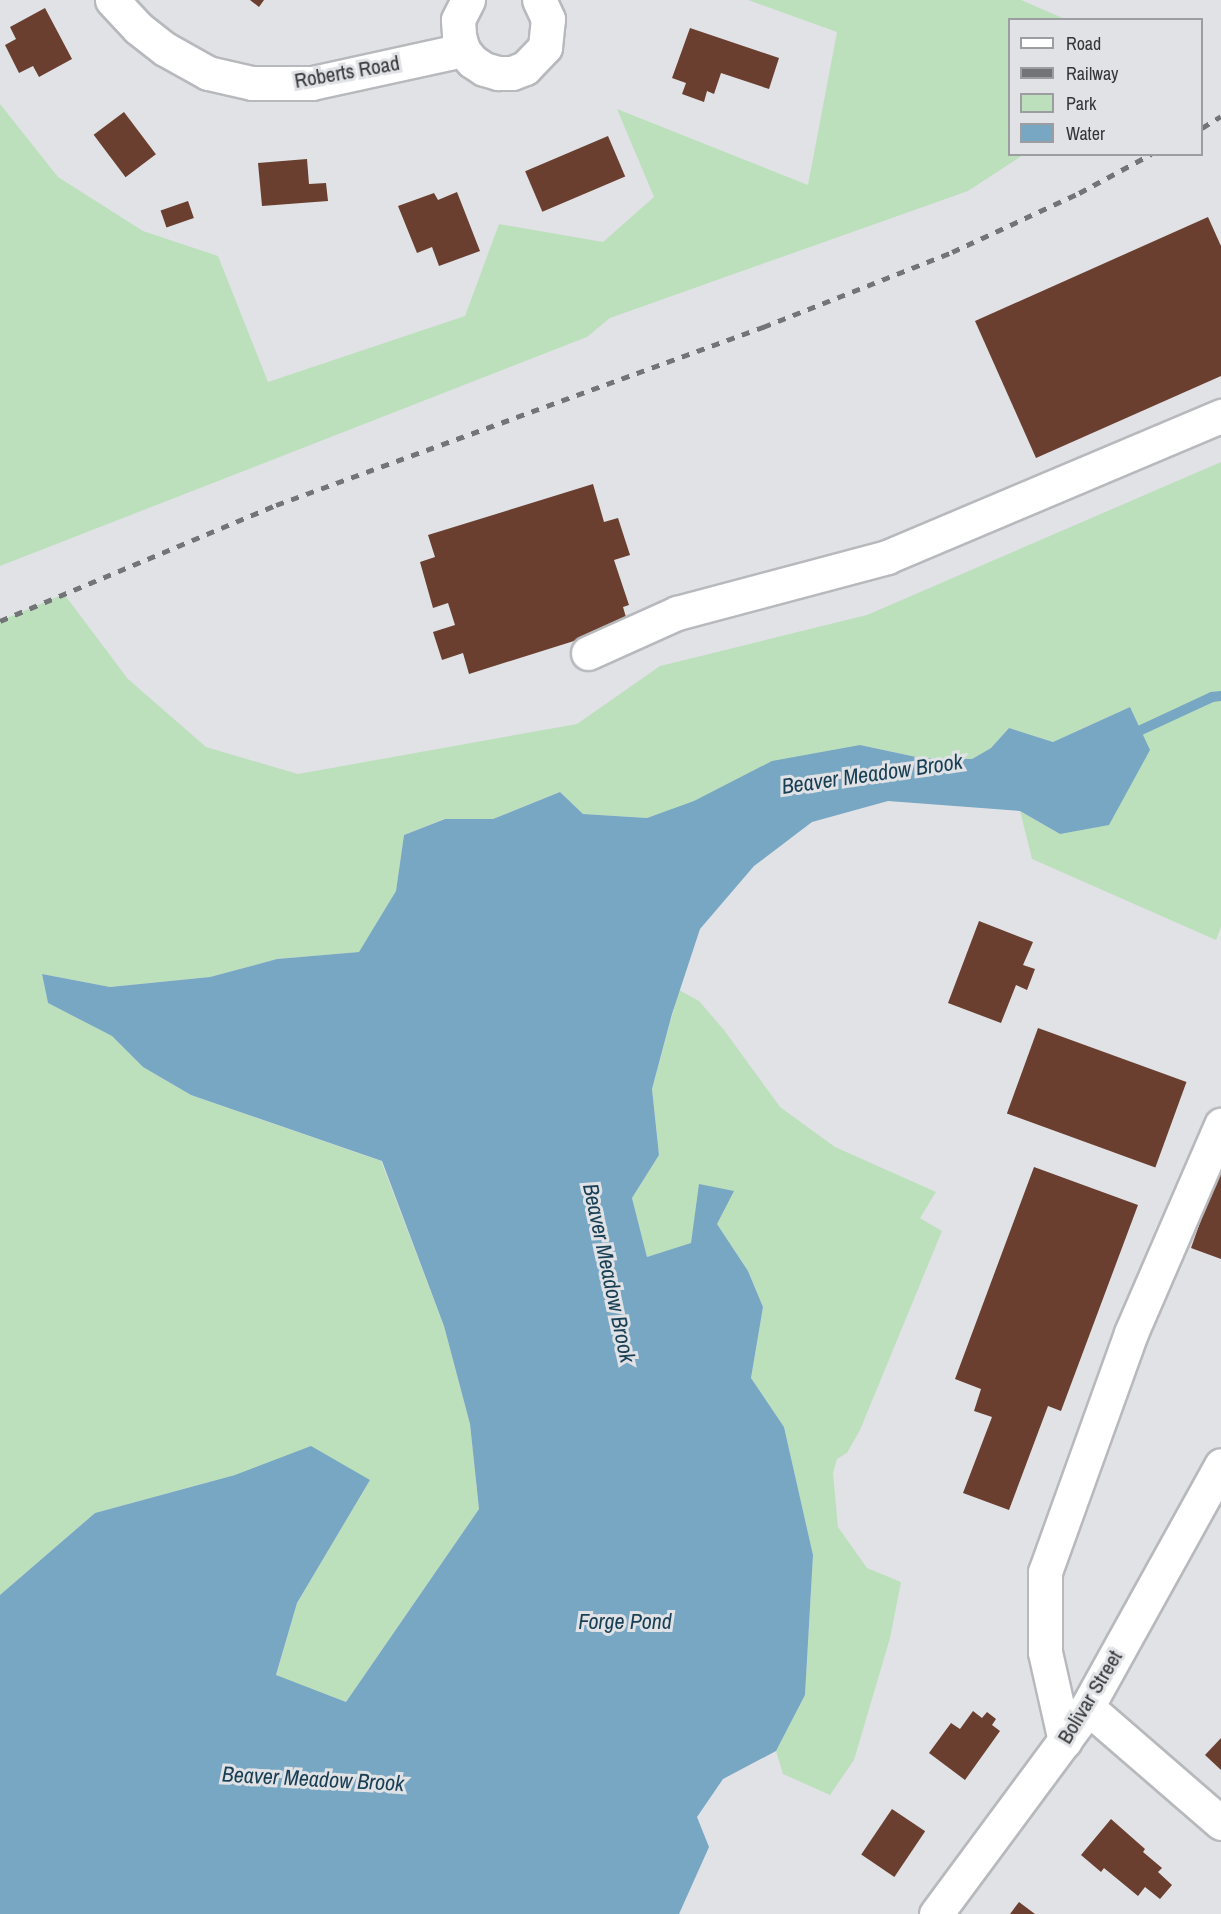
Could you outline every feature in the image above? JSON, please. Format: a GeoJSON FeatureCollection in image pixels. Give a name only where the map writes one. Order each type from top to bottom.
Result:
{"type":"FeatureCollection","features":[{"type":"Feature","properties":{"kind":"street","name":"Roberts Road"},"geometry":{"type":"LineString","coordinates":[[112,0],[138,28],[165,49],[208,73],[252,83],[312,83],[464,50]]}},
{"type":"Feature","properties":{"kind":"street"},"geometry":{"type":"LineString","coordinates":[[468,0],[458,20],[459,36],[464,50],[472,61],[484,69],[512,73],[525,68],[545,48],[549,34],[548,20],[539,0]]}},
{"type":"Feature","properties":{"kind":"street"},"geometry":{"type":"LineString","coordinates":[[588,653],[677,613],[887,557],[1221,416]]}},
{"type":"Feature","properties":{"kind":"street"},"geometry":{"type":"LineString","coordinates":[[1065,1741],[1045,1652],[1045,1572],[1131,1333],[1221,1125]]}},
{"type":"Feature","properties":{"kind":"street","name":"Bolivar Street"},"geometry":{"type":"LineString","coordinates":[[936,1914],[1065,1741],[1087,1707],[1211,1508],[1221,1465]]}},
{"type":"Feature","properties":{"kind":"street"},"geometry":{"type":"LineString","coordinates":[[1087,1707],[1221,1823]]}},
{"type":"Feature","properties":{"kind":"green space"},"geometry":{"type":"Polygon","coordinates":[[[748,0],[1021,0],[1063,18],[1008,18],[1008,156],[1021,156],[968,191],[610,318],[587,337],[0,566],[0,104],[58,177],[143,231],[218,256],[268,382],[465,316],[499,224],[603,242],[654,197],[617,109],[808,185],[837,32],[748,0]]]}},
{"type":"Feature","properties":{"kind":"green space"},"geometry":{"type":"Polygon","coordinates":[[[1221,462],[1221,927],[1216,940],[1032,859],[1020,811],[1060,834],[1130,707],[1053,742],[1009,728],[991,748],[972,759],[921,758],[860,745],[647,818],[583,814],[560,792],[493,819],[444,819],[404,835],[396,891],[360,952],[277,959],[210,977],[110,987],[42,974],[48,1003],[112,1036],[143,1067],[191,1095],[381,1161],[444,1326],[470,1424],[479,1509],[346,1702],[276,1676],[297,1603],[370,1480],[235,1475],[95,1513],[0,1595],[0,621],[64,594],[128,679],[206,747],[298,774],[577,724],[660,666],[867,615],[1221,462]]]}},
{"type":"Feature","properties":{"kind":"green space"},"geometry":{"type":"Polygon","coordinates":[[[679,990],[699,1001],[724,1030],[780,1107],[835,1147],[936,1192],[920,1218],[942,1231],[860,1430],[847,1453],[837,1459],[833,1473],[838,1527],[867,1568],[901,1582],[890,1638],[854,1760],[830,1795],[783,1774],[776,1751],[805,1695],[813,1555],[784,1427],[751,1378],[763,1307],[748,1271],[717,1224],[691,1244],[647,1257],[632,1198],[659,1155],[652,1089],[679,990]]]}},
{"type":"Feature","properties":{"kind":"water","name":"Forge Pond"},"geometry":{"type":"Polygon","coordinates":[[[1130,707],[1150,750],[1109,825],[1060,834],[1020,811],[888,801],[812,822],[754,866],[700,929],[672,1014],[652,1089],[659,1155],[632,1198],[647,1257],[691,1243],[699,1184],[734,1191],[717,1224],[748,1271],[763,1307],[751,1378],[784,1427],[813,1555],[805,1695],[776,1751],[723,1779],[697,1817],[709,1847],[679,1914],[0,1914],[0,1595],[95,1513],[235,1475],[311,1446],[370,1480],[297,1603],[276,1675],[346,1702],[479,1509],[470,1424],[444,1326],[382,1161],[191,1095],[143,1067],[112,1036],[48,1003],[42,974],[110,987],[210,977],[277,959],[359,952],[396,891],[404,835],[445,819],[493,819],[560,792],[583,814],[647,818],[694,801],[772,761],[860,745],[921,758],[972,759],[991,748],[1009,728],[1053,742],[1130,707]]]}},
{"type":"Feature","properties":{"kind":"building"},"geometry":{"type":"Polygon","coordinates":[[[250,0],[264,0],[259,7],[250,0]]]}},
{"type":"Feature","properties":{"kind":"building"},"geometry":{"type":"Polygon","coordinates":[[[45,8],[72,59],[39,77],[33,66],[19,73],[5,45],[16,39],[10,27],[45,8]]]}},
{"type":"Feature","properties":{"kind":"building"},"geometry":{"type":"Polygon","coordinates":[[[690,28],[779,58],[769,89],[721,73],[714,94],[707,91],[704,102],[682,94],[686,83],[672,78],[690,28]]]}},
{"type":"Feature","properties":{"kind":"building"},"geometry":{"type":"Polygon","coordinates":[[[124,112],[156,154],[126,177],[94,135],[124,112]]]}},
{"type":"Feature","properties":{"kind":"building"},"geometry":{"type":"Polygon","coordinates":[[[608,136],[625,177],[542,212],[525,171],[608,136]]]}},
{"type":"Feature","properties":{"kind":"building"},"geometry":{"type":"Polygon","coordinates":[[[307,159],[309,184],[326,183],[328,201],[262,206],[258,163],[307,159]]]}},
{"type":"Feature","properties":{"kind":"building"},"geometry":{"type":"Polygon","coordinates":[[[457,192],[480,251],[439,266],[432,247],[417,253],[398,206],[434,193],[438,200],[457,192]]]}},
{"type":"Feature","properties":{"kind":"building"},"geometry":{"type":"Polygon","coordinates":[[[188,201],[194,218],[166,227],[161,210],[188,201]]]}},
{"type":"Feature","properties":{"kind":"building"},"geometry":{"type":"Polygon","coordinates":[[[1208,217],[1221,246],[1221,376],[1036,458],[975,321],[1208,217]]]}},
{"type":"Feature","properties":{"kind":"building"},"geometry":{"type":"Polygon","coordinates":[[[593,484],[604,522],[618,518],[630,555],[614,560],[629,605],[623,607],[628,624],[469,674],[463,653],[442,660],[433,632],[455,625],[448,603],[433,608],[420,562],[435,557],[428,535],[593,484]]]}},
{"type":"Feature","properties":{"kind":"building"},"geometry":{"type":"Polygon","coordinates":[[[979,921],[1033,942],[1023,965],[1035,969],[1027,990],[1016,985],[1001,1023],[948,1003],[979,921]]]}},
{"type":"Feature","properties":{"kind":"building"},"geometry":{"type":"Polygon","coordinates":[[[1038,1028],[1186,1082],[1155,1168],[1007,1114],[1038,1028]]]}},
{"type":"Feature","properties":{"kind":"building"},"geometry":{"type":"Polygon","coordinates":[[[1221,1163],[1221,1259],[1191,1248],[1221,1163]]]}},
{"type":"Feature","properties":{"kind":"building"},"geometry":{"type":"Polygon","coordinates":[[[1034,1167],[1138,1205],[1061,1411],[1048,1406],[1009,1510],[963,1493],[992,1417],[974,1411],[981,1389],[955,1379],[1034,1167]]]}},
{"type":"Feature","properties":{"kind":"building"},"geometry":{"type":"Polygon","coordinates":[[[973,1711],[982,1718],[987,1712],[996,1719],[992,1725],[1000,1731],[965,1780],[929,1753],[951,1723],[960,1729],[973,1711]]]}},
{"type":"Feature","properties":{"kind":"building"},"geometry":{"type":"Polygon","coordinates":[[[1221,1738],[1221,1770],[1205,1755],[1221,1738]]]}},
{"type":"Feature","properties":{"kind":"building"},"geometry":{"type":"Polygon","coordinates":[[[892,1809],[925,1831],[894,1877],[861,1855],[892,1809]]]}},
{"type":"Feature","properties":{"kind":"building"},"geometry":{"type":"Polygon","coordinates":[[[1111,1819],[1145,1849],[1143,1852],[1162,1868],[1158,1872],[1172,1885],[1160,1899],[1145,1887],[1138,1896],[1104,1868],[1101,1872],[1081,1855],[1111,1819]]]}},
{"type":"Feature","properties":{"kind":"building"},"geometry":{"type":"Polygon","coordinates":[[[1019,1902],[1035,1914],[1010,1914],[1019,1902]]]}},
{"type":"Feature","properties":{"kind":"waterway","name":"Beaver Meadow Brook"},"geometry":{"type":"LineString","coordinates":[[1128,736],[1212,697],[1221,696]]}},
{"type":"Feature","properties":{"kind":"railway"},"geometry":{"type":"LineString","coordinates":[[1203,127],[1221,116]]}},
{"type":"Feature","properties":{"kind":"railway"},"geometry":{"type":"LineString","coordinates":[[0,621],[276,505],[763,327],[952,252],[1079,193],[1147,156]]}}]}
